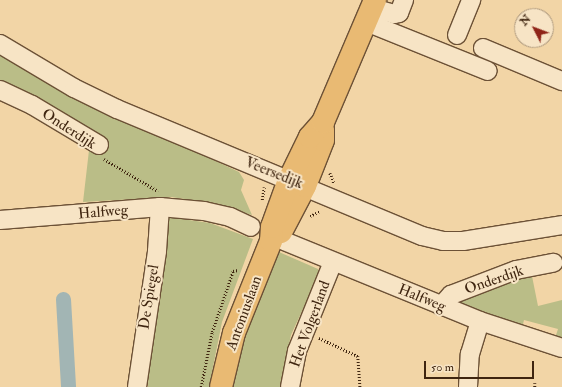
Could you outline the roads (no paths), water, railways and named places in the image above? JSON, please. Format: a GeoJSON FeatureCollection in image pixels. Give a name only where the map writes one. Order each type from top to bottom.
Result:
{"type":"FeatureCollection","features":[{"type":"Feature","properties":{"kind":"main road","name":"Antoniuslaan"},"geometry":{"type":"LineString","coordinates":[[221,387],[234,333],[278,241],[272,227],[297,183],[310,137],[324,122],[371,10]]}},
{"type":"Feature","properties":{"kind":"street"},"geometry":{"type":"LineString","coordinates":[[371,10],[394,14],[399,13],[404,0]]}},
{"type":"Feature","properties":{"kind":"street"},"geometry":{"type":"LineString","coordinates":[[457,35],[471,0]]}},
{"type":"Feature","properties":{"kind":"street"},"geometry":{"type":"LineString","coordinates":[[371,10],[488,72]]}},
{"type":"Feature","properties":{"kind":"street","name":"Veersedijk"},"geometry":{"type":"LineString","coordinates":[[0,44],[67,85],[111,106],[422,236],[443,241],[481,239],[562,225]]}},
{"type":"Feature","properties":{"kind":"street"},"geometry":{"type":"LineString","coordinates":[[483,48],[562,81]]}},
{"type":"Feature","properties":{"kind":"street","name":"Onderdijk"},"geometry":{"type":"LineString","coordinates":[[0,90],[32,105],[98,145]]}},
{"type":"Feature","properties":{"kind":"street","name":"Halfweg"},"geometry":{"type":"LineString","coordinates":[[0,220],[160,207],[204,211],[230,217],[251,227]]}},
{"type":"Feature","properties":{"kind":"street","name":"De Spiegel"},"geometry":{"type":"LineString","coordinates":[[137,387],[157,251],[160,207]]}},
{"type":"Feature","properties":{"kind":"street","name":"Halfweg"},"geometry":{"type":"LineString","coordinates":[[278,241],[440,306],[562,348]]}},
{"type":"Feature","properties":{"kind":"street","name":"Het Volgerland"},"geometry":{"type":"LineString","coordinates":[[290,387],[297,351],[333,262]]}},
{"type":"Feature","properties":{"kind":"street","name":"Onderdijk"},"geometry":{"type":"LineString","coordinates":[[440,306],[451,295],[516,270],[553,263]]}},
{"type":"Feature","properties":{"kind":"street"},"geometry":{"type":"LineString","coordinates":[[468,387],[470,354],[480,321]]}},
{"type":"Feature","properties":{"kind":"waterway"},"geometry":{"type":"LineString","coordinates":[[63,299],[68,387]]}}]}
